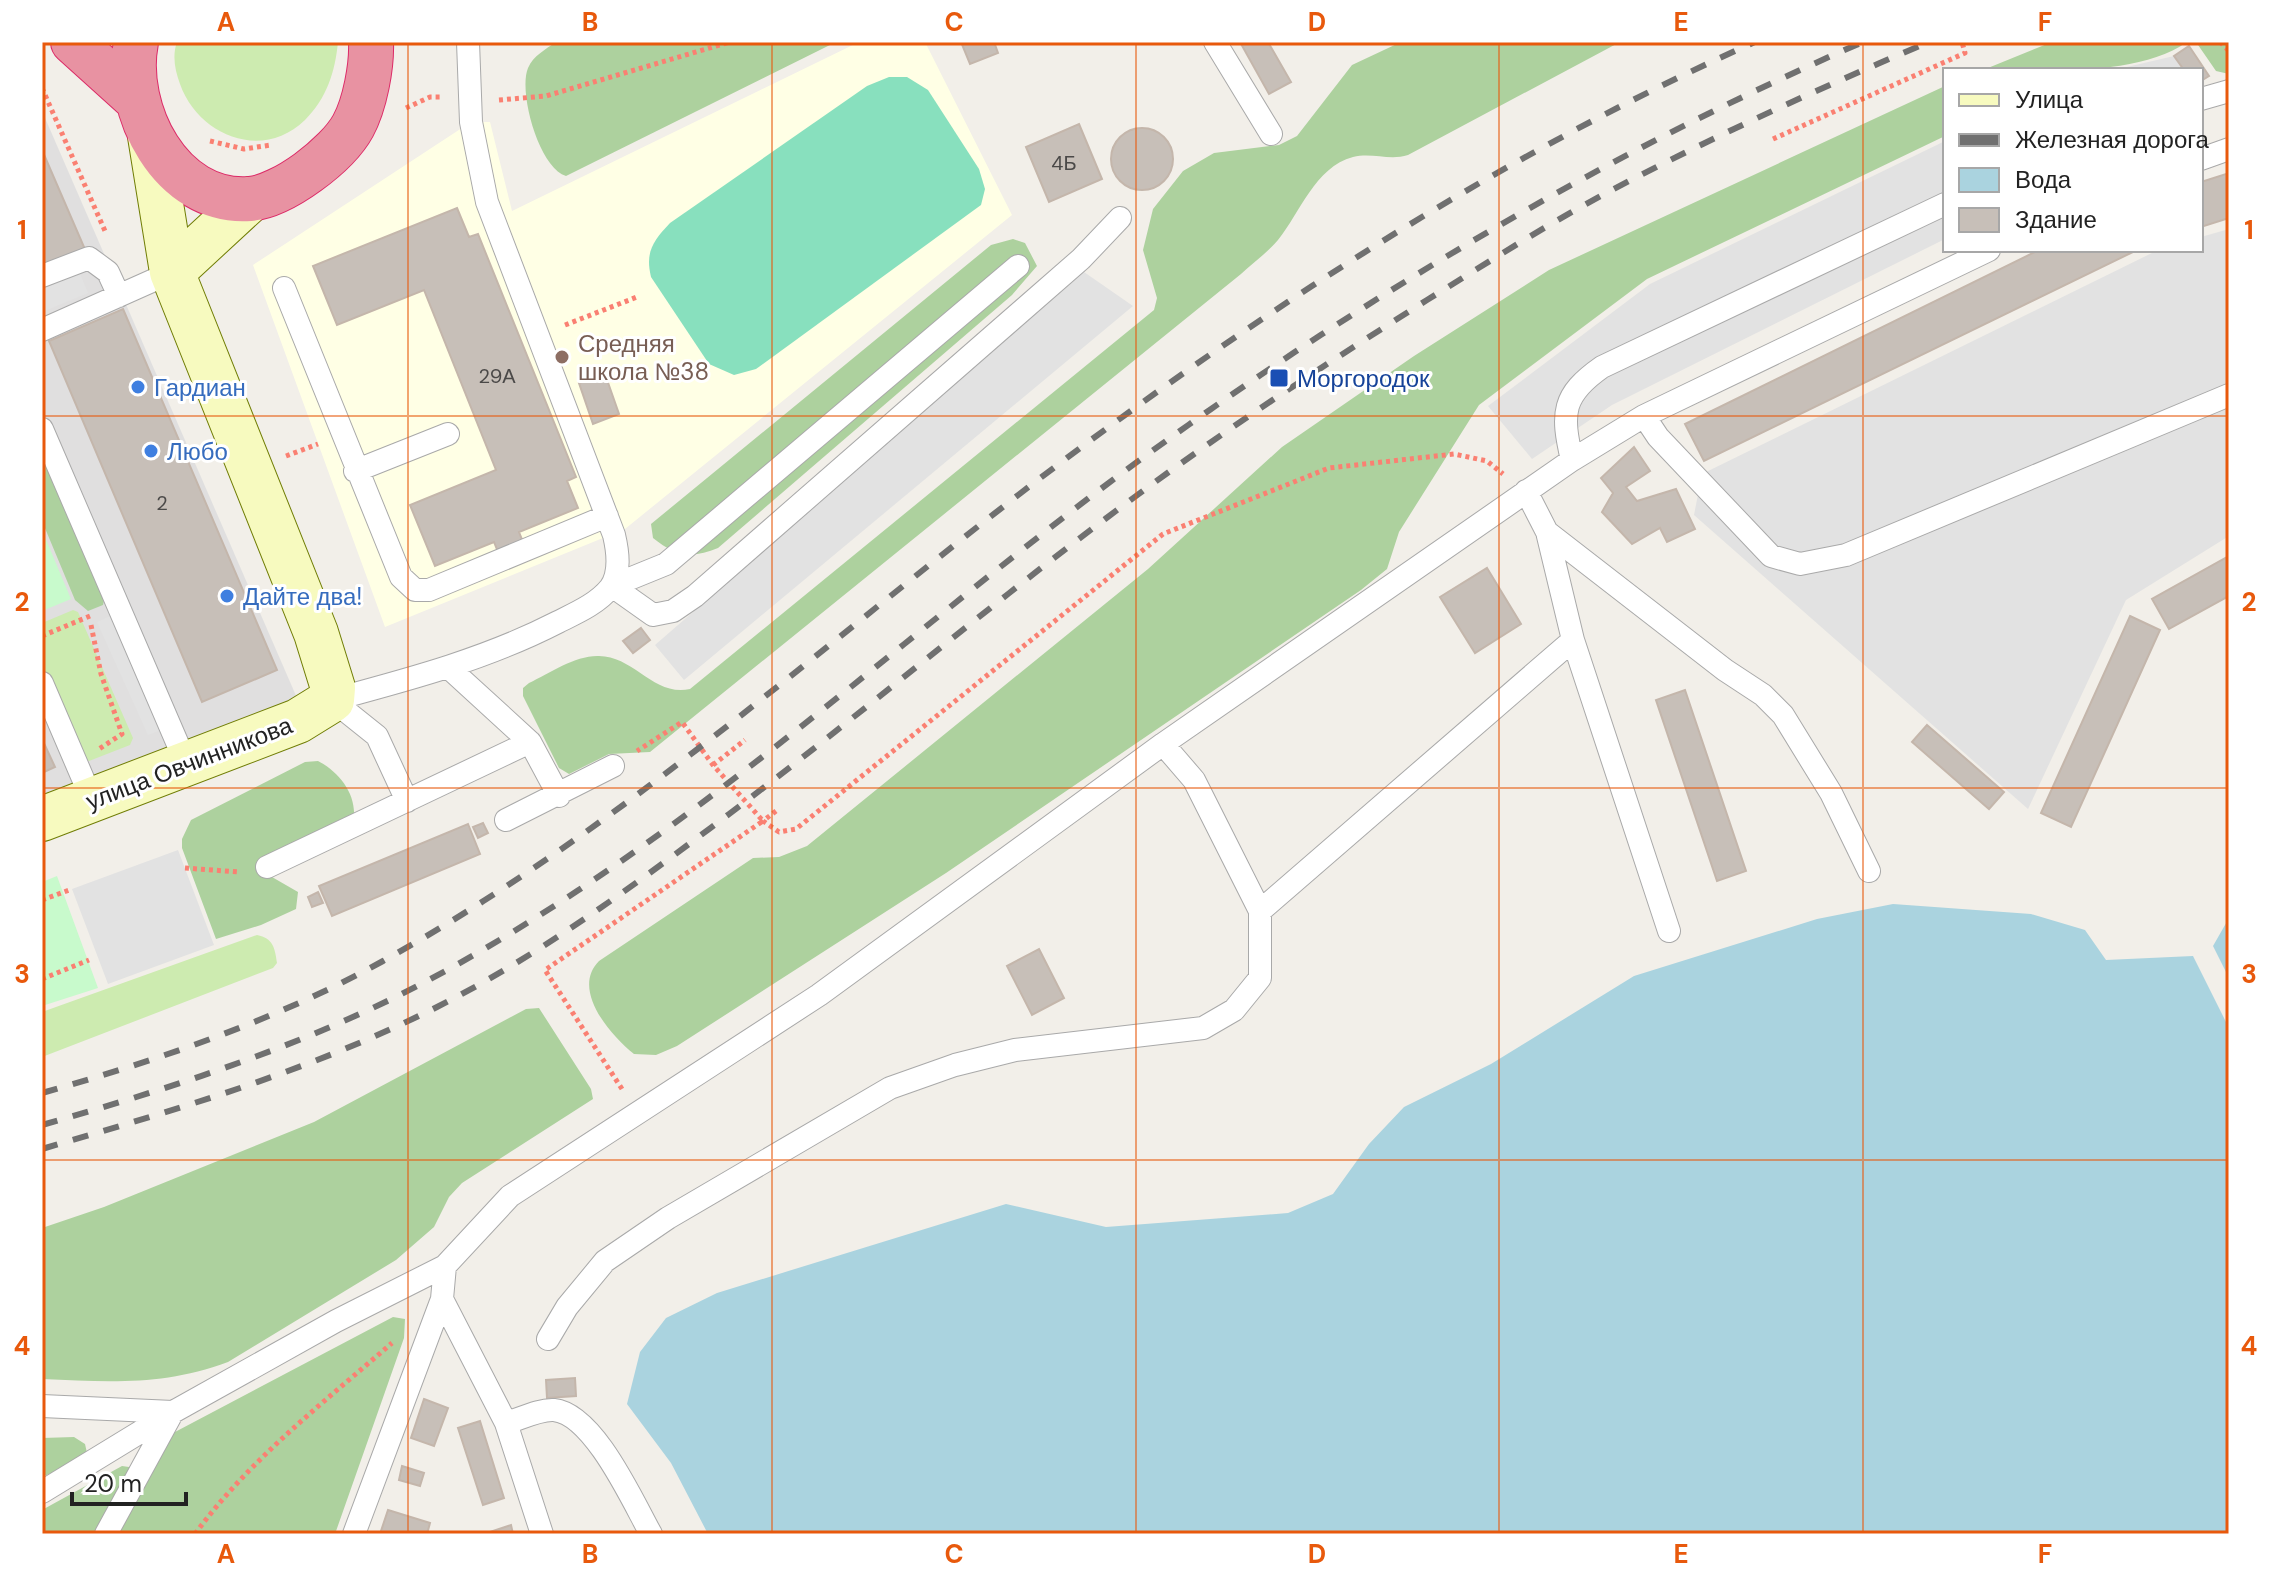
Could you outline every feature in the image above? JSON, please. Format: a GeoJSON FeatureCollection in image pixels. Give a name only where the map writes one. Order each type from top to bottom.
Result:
{"type":"FeatureCollection","features":[{"type":"Feature","properties":{"kind":"highway"},"geometry":{"type":"LineString","coordinates":[[73,42],[143,117],[172,166],[198,186],[215,193],[251,199],[296,180],[341,142],[354,125],[379,44]]}},
{"type":"Feature","properties":{"kind":"highway"},"geometry":{"type":"LineString","coordinates":[[136,42],[132,63],[143,117]]}},
{"type":"Feature","properties":{"kind":"street"},"geometry":{"type":"LineString","coordinates":[[143,117],[172,272],[316,633],[333,688],[332,700]]}},
{"type":"Feature","properties":{"kind":"street"},"geometry":{"type":"LineString","coordinates":[[172,272],[251,199]]}},
{"type":"Feature","properties":{"kind":"street","name":"улица Овчинникова"},"geometry":{"type":"LineString","coordinates":[[42,819],[298,721],[332,700]]}},
{"type":"Feature","properties":{"kind":"lane"},"geometry":{"type":"LineString","coordinates":[[468,42],[471,122],[487,202],[607,516],[619,559],[612,586]]}},
{"type":"Feature","properties":{"kind":"lane"},"geometry":{"type":"LineString","coordinates":[[1215,42],[1271,134]]}},
{"type":"Feature","properties":{"kind":"lane"},"geometry":{"type":"LineString","coordinates":[[2203,98],[2229,91]]}},
{"type":"Feature","properties":{"kind":"lane"},"geometry":{"type":"LineString","coordinates":[[2203,158],[2229,149]]}},
{"type":"Feature","properties":{"kind":"lane"},"geometry":{"type":"LineString","coordinates":[[1572,460],[1566,435],[1567,399],[1583,381],[1602,367],[1943,205]]}},
{"type":"Feature","properties":{"kind":"lane"},"geometry":{"type":"LineString","coordinates":[[612,586],[653,615],[673,611],[695,596],[1081,259],[1120,218]]}},
{"type":"Feature","properties":{"kind":"lane"},"geometry":{"type":"LineString","coordinates":[[42,1492],[173,1412],[336,1321],[445,1266],[510,1196],[819,995],[1163,744],[1572,460],[1644,416],[1985,252]]}},
{"type":"Feature","properties":{"kind":"lane"},"geometry":{"type":"LineString","coordinates":[[42,276],[89,258],[108,272],[119,296]]}},
{"type":"Feature","properties":{"kind":"lane"},"geometry":{"type":"LineString","coordinates":[[332,700],[449,668],[534,635],[586,608],[612,586],[666,564],[1018,266]]}},
{"type":"Feature","properties":{"kind":"lane"},"geometry":{"type":"LineString","coordinates":[[42,330],[172,272]]}},
{"type":"Feature","properties":{"kind":"lane"},"geometry":{"type":"LineString","coordinates":[[284,288],[355,471],[401,577],[415,590],[429,590],[607,516]]}},
{"type":"Feature","properties":{"kind":"lane"},"geometry":{"type":"LineString","coordinates":[[1644,416],[1658,437],[1771,556],[1800,564],[1846,555],[2229,395]]}},
{"type":"Feature","properties":{"kind":"lane"},"geometry":{"type":"LineString","coordinates":[[42,429],[186,763]]}},
{"type":"Feature","properties":{"kind":"lane"},"geometry":{"type":"LineString","coordinates":[[355,471],[448,434]]}},
{"type":"Feature","properties":{"kind":"lane"},"geometry":{"type":"LineString","coordinates":[[1526,491],[1547,532],[1573,640],[1669,931]]}},
{"type":"Feature","properties":{"kind":"lane"},"geometry":{"type":"LineString","coordinates":[[1547,532],[1725,670],[1763,695],[1783,715],[1831,793],[1869,871]]}},
{"type":"Feature","properties":{"kind":"lane"},"geometry":{"type":"LineString","coordinates":[[1260,911],[1573,640]]}},
{"type":"Feature","properties":{"kind":"lane"},"geometry":{"type":"LineString","coordinates":[[449,668],[530,742],[559,796]]}},
{"type":"Feature","properties":{"kind":"lane"},"geometry":{"type":"LineString","coordinates":[[42,683],[93,802]]}},
{"type":"Feature","properties":{"kind":"lane"},"geometry":{"type":"LineString","coordinates":[[332,700],[377,736],[407,801]]}},
{"type":"Feature","properties":{"kind":"lane"},"geometry":{"type":"LineString","coordinates":[[267,867],[530,742]]}},
{"type":"Feature","properties":{"kind":"lane"},"geometry":{"type":"LineString","coordinates":[[548,1339],[567,1307],[605,1261],[681,1210],[890,1088],[955,1065],[1015,1050],[1203,1028],[1234,1010],[1260,978],[1260,911],[1194,780],[1163,744]]}},
{"type":"Feature","properties":{"kind":"lane"},"geometry":{"type":"LineString","coordinates":[[506,820],[559,796],[613,766]]}},
{"type":"Feature","properties":{"kind":"lane"},"geometry":{"type":"LineString","coordinates":[[354,1534],[442,1299],[445,1266]]}},
{"type":"Feature","properties":{"kind":"lane"},"geometry":{"type":"LineString","coordinates":[[442,1299],[506,1423],[542,1534]]}},
{"type":"Feature","properties":{"kind":"lane"},"geometry":{"type":"LineString","coordinates":[[42,1406],[173,1412]]}},
{"type":"Feature","properties":{"kind":"lane"},"geometry":{"type":"LineString","coordinates":[[506,1423],[550,1410],[576,1420],[616,1471],[651,1534]]}},
{"type":"Feature","properties":{"kind":"lane"},"geometry":{"type":"LineString","coordinates":[[106,1534],[173,1412]]}},
{"type":"Feature","properties":{"kind":"path"},"geometry":{"type":"LineString","coordinates":[[546,96],[730,42]]}},
{"type":"Feature","properties":{"kind":"path"},"geometry":{"type":"LineString","coordinates":[[1773,139],[1965,53],[1962,42]]}},
{"type":"Feature","properties":{"kind":"path"},"geometry":{"type":"LineString","coordinates":[[2220,42],[2229,51]]}},
{"type":"Feature","properties":{"kind":"path"},"geometry":{"type":"LineString","coordinates":[[42,88],[105,233]]}},
{"type":"Feature","properties":{"kind":"path"},"geometry":{"type":"LineString","coordinates":[[200,136],[221,147],[244,149],[276,143]]}},
{"type":"Feature","properties":{"kind":"path"},"geometry":{"type":"LineString","coordinates":[[539,337],[637,297]]}},
{"type":"Feature","properties":{"kind":"path"},"geometry":{"type":"LineString","coordinates":[[613,766],[682,722],[713,765],[763,821],[779,832],[796,829],[1163,534],[1329,468],[1454,454],[1487,461],[1526,491]]}},
{"type":"Feature","properties":{"kind":"path"},"geometry":{"type":"LineString","coordinates":[[42,636],[89,616],[101,674],[122,734],[117,741],[74,760]]}},
{"type":"Feature","properties":{"kind":"path"},"geometry":{"type":"LineString","coordinates":[[713,765],[745,740]]}},
{"type":"Feature","properties":{"kind":"path"},"geometry":{"type":"LineString","coordinates":[[620,1085],[545,970],[776,811]]}},
{"type":"Feature","properties":{"kind":"path"},"geometry":{"type":"LineString","coordinates":[[185,868],[236,872]]}},
{"type":"Feature","properties":{"kind":"path"},"geometry":{"type":"LineString","coordinates":[[42,900],[72,889]]}},
{"type":"Feature","properties":{"kind":"path"},"geometry":{"type":"LineString","coordinates":[[42,979],[89,960]]}},
{"type":"Feature","properties":{"kind":"path"},"geometry":{"type":"LineString","coordinates":[[195,1534],[219,1501],[260,1458],[396,1339]]}},
{"type":"Feature","properties":{"kind":"shaded area","name":"Средняя школа №38"},"geometry":{"type":"Polygon","coordinates":[[[859,42],[925,42],[1012,215],[625,529],[385,627],[253,265],[471,122],[490,122],[512,211],[859,42]]]}},
{"type":"Feature","properties":{"kind":"shaded area"},"geometry":{"type":"Polygon","coordinates":[[[2174,56],[2182,68],[2123,68],[2174,56]]]}},
{"type":"Feature","properties":{"kind":"shaded area"},"geometry":{"type":"Polygon","coordinates":[[[42,111],[297,698],[42,804],[42,111]]]}},
{"type":"Feature","properties":{"kind":"shaded area"},"geometry":{"type":"Polygon","coordinates":[[[1943,142],[1943,240],[1612,405],[1532,459],[1488,406],[1650,284],[1943,142]]]}},
{"type":"Feature","properties":{"kind":"shaded area"},"geometry":{"type":"Polygon","coordinates":[[[2229,229],[2229,536],[2126,600],[2028,809],[1694,515],[1702,474],[2154,252],[2203,252],[2203,236],[2229,229]]]}},
{"type":"Feature","properties":{"kind":"shaded area"},"geometry":{"type":"Polygon","coordinates":[[[76,264],[88,293],[42,312],[42,279],[76,264]]]}},
{"type":"Feature","properties":{"kind":"shaded area"},"geometry":{"type":"Polygon","coordinates":[[[1084,272],[1133,306],[684,680],[655,645],[1084,272]]]}},
{"type":"Feature","properties":{"kind":"shaded area"},"geometry":{"type":"Polygon","coordinates":[[[117,613],[166,728],[148,735],[97,622],[117,613]]]}},
{"type":"Feature","properties":{"kind":"shaded area"},"geometry":{"type":"Polygon","coordinates":[[[178,850],[214,945],[108,984],[72,889],[178,850]]]}},
{"type":"Feature","properties":{"kind":"green space"},"geometry":{"type":"Polygon","coordinates":[[[177,42],[338,42],[329,84],[313,112],[288,133],[251,141],[216,129],[189,102],[176,68],[177,42]]]}},
{"type":"Feature","properties":{"kind":"green space"},"geometry":{"type":"Polygon","coordinates":[[[556,42],[836,42],[566,176],[556,170],[539,145],[526,94],[530,64],[556,42]]]}},
{"type":"Feature","properties":{"kind":"green space"},"geometry":{"type":"Polygon","coordinates":[[[1401,42],[1620,42],[1408,155],[1353,157],[1328,170],[1278,240],[1241,274],[650,752],[609,754],[569,774],[559,768],[523,696],[523,688],[572,661],[599,656],[623,662],[666,687],[690,689],[1154,310],[1157,298],[1143,250],[1153,209],[1183,171],[1214,153],[1279,145],[1297,136],[1352,65],[1401,42]]]}},
{"type":"Feature","properties":{"kind":"green space"},"geometry":{"type":"Polygon","coordinates":[[[2052,42],[2187,42],[2166,53],[2116,66],[1988,68],[2052,42]]]}},
{"type":"Feature","properties":{"kind":"green space"},"geometry":{"type":"Polygon","coordinates":[[[2196,42],[2229,42],[2229,74],[2216,71],[2196,42]]]}},
{"type":"Feature","properties":{"kind":"green space"},"geometry":{"type":"Polygon","coordinates":[[[889,77],[907,77],[928,90],[979,169],[985,189],[981,205],[756,369],[734,375],[709,364],[651,277],[649,261],[655,241],[670,223],[867,86],[889,77]]]}},
{"type":"Feature","properties":{"kind":"green space"},"geometry":{"type":"Polygon","coordinates":[[[1943,87],[1943,137],[1647,279],[1479,405],[1399,532],[1387,569],[1361,590],[946,873],[677,1046],[656,1055],[634,1054],[614,1035],[591,997],[591,972],[599,961],[753,858],[779,857],[807,846],[1148,569],[1282,447],[1414,356],[1549,270],[1943,87]]]}},
{"type":"Feature","properties":{"kind":"green space"},"geometry":{"type":"Polygon","coordinates":[[[1013,239],[1025,243],[1037,266],[1012,295],[718,548],[700,554],[684,554],[669,549],[653,538],[651,524],[991,245],[1013,239]]]}},
{"type":"Feature","properties":{"kind":"green space"},"geometry":{"type":"Polygon","coordinates":[[[42,447],[105,596],[103,605],[88,611],[75,600],[42,521],[42,447]]]}},
{"type":"Feature","properties":{"kind":"green space"},"geometry":{"type":"Polygon","coordinates":[[[42,530],[71,599],[42,611],[42,530]]]}},
{"type":"Feature","properties":{"kind":"green space"},"geometry":{"type":"Polygon","coordinates":[[[73,610],[78,612],[133,738],[130,745],[89,761],[82,757],[42,664],[42,623],[73,610]]]}},
{"type":"Feature","properties":{"kind":"green space"},"geometry":{"type":"Polygon","coordinates":[[[318,761],[345,784],[352,800],[354,818],[265,873],[298,892],[296,909],[261,925],[216,939],[182,848],[182,839],[191,820],[305,762],[318,761]]]}},
{"type":"Feature","properties":{"kind":"green space"},"geometry":{"type":"Polygon","coordinates":[[[57,876],[98,988],[42,1006],[42,882],[57,876]]]}},
{"type":"Feature","properties":{"kind":"green space"},"geometry":{"type":"Polygon","coordinates":[[[257,935],[272,944],[277,963],[273,968],[42,1057],[42,1012],[257,935]]]}},
{"type":"Feature","properties":{"kind":"green space"},"geometry":{"type":"Polygon","coordinates":[[[539,1008],[591,1089],[593,1099],[462,1183],[449,1197],[434,1227],[396,1260],[228,1362],[159,1379],[42,1379],[42,1228],[104,1207],[314,1122],[526,1009],[539,1008]]]}},
{"type":"Feature","properties":{"kind":"green space"},"geometry":{"type":"Polygon","coordinates":[[[393,1317],[405,1319],[404,1338],[335,1534],[115,1534],[167,1440],[175,1432],[393,1317]]]}},
{"type":"Feature","properties":{"kind":"green space"},"geometry":{"type":"Polygon","coordinates":[[[74,1437],[85,1444],[87,1453],[75,1463],[42,1477],[42,1438],[74,1437]]]}},
{"type":"Feature","properties":{"kind":"green space"},"geometry":{"type":"Polygon","coordinates":[[[122,1466],[129,1467],[130,1472],[97,1534],[42,1534],[42,1510],[122,1466]]]}},
{"type":"Feature","properties":{"kind":"water"},"geometry":{"type":"Polygon","coordinates":[[[1893,904],[2031,914],[2085,930],[2106,960],[2193,956],[2229,1028],[2229,1534],[708,1534],[671,1463],[627,1404],[640,1352],[666,1318],[717,1293],[1006,1204],[1106,1227],[1288,1213],[1333,1194],[1369,1144],[1404,1107],[1491,1064],[1634,976],[1817,919],[1893,904]]]}},
{"type":"Feature","properties":{"kind":"water"},"geometry":{"type":"Polygon","coordinates":[[[2229,918],[2229,978],[2213,946],[2229,918]]]}},
{"type":"Feature","properties":{"kind":"building"},"geometry":{"type":"Polygon","coordinates":[[[961,42],[994,42],[998,53],[970,64],[961,42]]]}},
{"type":"Feature","properties":{"kind":"building"},"geometry":{"type":"Polygon","coordinates":[[[1240,42],[1268,42],[1291,82],[1269,94],[1240,42]]]}},
{"type":"Feature","properties":{"kind":"building"},"geometry":{"type":"Polygon","coordinates":[[[2189,46],[2209,76],[2203,80],[2203,68],[2183,68],[2174,56],[2189,46]]]}},
{"type":"Feature","properties":{"kind":"building"},"geometry":{"type":"Polygon","coordinates":[[[1079,124],[1102,179],[1049,202],[1026,147],[1079,124]]]}},
{"type":"Feature","properties":{"kind":"building"},"geometry":{"type":"Polygon","coordinates":[[[1142,128],[1164,137],[1173,159],[1164,181],[1142,190],[1120,181],[1111,159],[1120,137],[1142,128]]]}},
{"type":"Feature","properties":{"kind":"building"},"geometry":{"type":"Polygon","coordinates":[[[42,150],[87,254],[42,273],[42,150]]]}},
{"type":"Feature","properties":{"kind":"building"},"geometry":{"type":"Polygon","coordinates":[[[2229,173],[2229,218],[2203,226],[2203,181],[2229,173]]]}},
{"type":"Feature","properties":{"kind":"building","name":"Средняя школа №38"},"geometry":{"type":"Polygon","coordinates":[[[457,208],[469,237],[478,234],[576,477],[567,481],[578,508],[519,532],[523,542],[498,552],[494,542],[435,566],[410,505],[496,470],[424,290],[337,325],[313,266],[457,208]]]}},
{"type":"Feature","properties":{"kind":"building"},"geometry":{"type":"Polygon","coordinates":[[[2035,252],[2133,252],[1704,461],[1685,424],[2035,252]]]}},
{"type":"Feature","properties":{"kind":"building"},"geometry":{"type":"Polygon","coordinates":[[[123,309],[277,670],[202,702],[49,341],[123,309]]]}},
{"type":"Feature","properties":{"kind":"building"},"geometry":{"type":"Polygon","coordinates":[[[605,374],[619,414],[593,424],[579,383],[605,374]]]}},
{"type":"Feature","properties":{"kind":"building"},"geometry":{"type":"Polygon","coordinates":[[[1634,447],[1650,471],[1626,487],[1637,501],[1676,489],[1695,529],[1667,542],[1660,528],[1632,544],[1602,512],[1613,493],[1601,478],[1634,447]]]}},
{"type":"Feature","properties":{"kind":"building"},"geometry":{"type":"Polygon","coordinates":[[[2229,556],[2229,596],[2169,629],[2152,599],[2229,556]]]}},
{"type":"Feature","properties":{"kind":"building"},"geometry":{"type":"Polygon","coordinates":[[[1487,568],[1521,624],[1475,653],[1440,597],[1487,568]]]}},
{"type":"Feature","properties":{"kind":"building"},"geometry":{"type":"Polygon","coordinates":[[[2130,616],[2160,630],[2071,827],[2041,813],[2130,616]]]}},
{"type":"Feature","properties":{"kind":"building"},"geometry":{"type":"Polygon","coordinates":[[[641,628],[650,640],[633,653],[623,641],[641,628]]]}},
{"type":"Feature","properties":{"kind":"building"},"geometry":{"type":"Polygon","coordinates":[[[1685,690],[1746,871],[1717,881],[1656,700],[1685,690]]]}},
{"type":"Feature","properties":{"kind":"building"},"geometry":{"type":"Polygon","coordinates":[[[1927,725],[2004,792],[1989,809],[1912,742],[1927,725]]]}},
{"type":"Feature","properties":{"kind":"building"},"geometry":{"type":"Polygon","coordinates":[[[42,739],[55,767],[42,773],[42,739]]]}},
{"type":"Feature","properties":{"kind":"building"},"geometry":{"type":"Polygon","coordinates":[[[483,823],[488,833],[478,838],[473,827],[483,823]]]}},
{"type":"Feature","properties":{"kind":"building"},"geometry":{"type":"Polygon","coordinates":[[[468,824],[480,854],[332,916],[319,886],[468,824]]]}},
{"type":"Feature","properties":{"kind":"building"},"geometry":{"type":"Polygon","coordinates":[[[318,892],[323,903],[312,907],[308,897],[318,892]]]}},
{"type":"Feature","properties":{"kind":"building"},"geometry":{"type":"Polygon","coordinates":[[[1039,949],[1064,998],[1032,1015],[1007,966],[1039,949]]]}},
{"type":"Feature","properties":{"kind":"building"},"geometry":{"type":"Polygon","coordinates":[[[575,1378],[576,1396],[547,1398],[546,1380],[575,1378]]]}},
{"type":"Feature","properties":{"kind":"building"},"geometry":{"type":"Polygon","coordinates":[[[424,1399],[448,1408],[434,1446],[411,1438],[424,1399]]]}},
{"type":"Feature","properties":{"kind":"building"},"geometry":{"type":"Polygon","coordinates":[[[480,1421],[504,1498],[483,1505],[458,1428],[480,1421]]]}},
{"type":"Feature","properties":{"kind":"building"},"geometry":{"type":"Polygon","coordinates":[[[402,1466],[424,1473],[420,1486],[399,1480],[402,1466]]]}},
{"type":"Feature","properties":{"kind":"building"},"geometry":{"type":"Polygon","coordinates":[[[388,1510],[430,1523],[427,1534],[380,1534],[388,1510]]]}},
{"type":"Feature","properties":{"kind":"building"},"geometry":{"type":"Polygon","coordinates":[[[511,1525],[513,1534],[484,1534],[511,1525]]]}},
{"type":"Feature","properties":{"kind":"railway"},"geometry":{"type":"LineString","coordinates":[[42,1093],[216,1037],[301,1002],[383,961],[480,903],[665,774],[1020,494],[1186,371],[1264,318],[1342,266],[1504,169],[1586,124],[1755,42]]}},
{"type":"Feature","properties":{"kind":"railway"},"geometry":{"type":"LineString","coordinates":[[42,1125],[236,1064],[331,1027],[423,983],[520,928],[613,867],[703,802],[1052,526],[1141,459],[1313,340],[1401,284],[1581,179],[1768,85],[1863,42]]}},
{"type":"Feature","properties":{"kind":"railway"},"geometry":{"type":"LineString","coordinates":[[42,1149],[292,1070],[389,1030],[471,989],[571,928],[666,861],[811,751],[1093,528],[1323,367],[1494,258],[1608,192],[1767,114],[1929,42]]}},
{"type":"Feature","properties":{"kind":"place","name":"Средняя школа №38"},"geometry":{"type":"Point","coordinates":[562,357]}},
{"type":"Feature","properties":{"kind":"place","name":"Моргородок"},"geometry":{"type":"Point","coordinates":[1279,378]}},
{"type":"Feature","properties":{"kind":"place","name":"Гардиан"},"geometry":{"type":"Point","coordinates":[138,387]}},
{"type":"Feature","properties":{"kind":"place","name":"Любо"},"geometry":{"type":"Point","coordinates":[151,451]}},
{"type":"Feature","properties":{"kind":"place","name":"Дайте два!"},"geometry":{"type":"Point","coordinates":[227,596]}}]}
